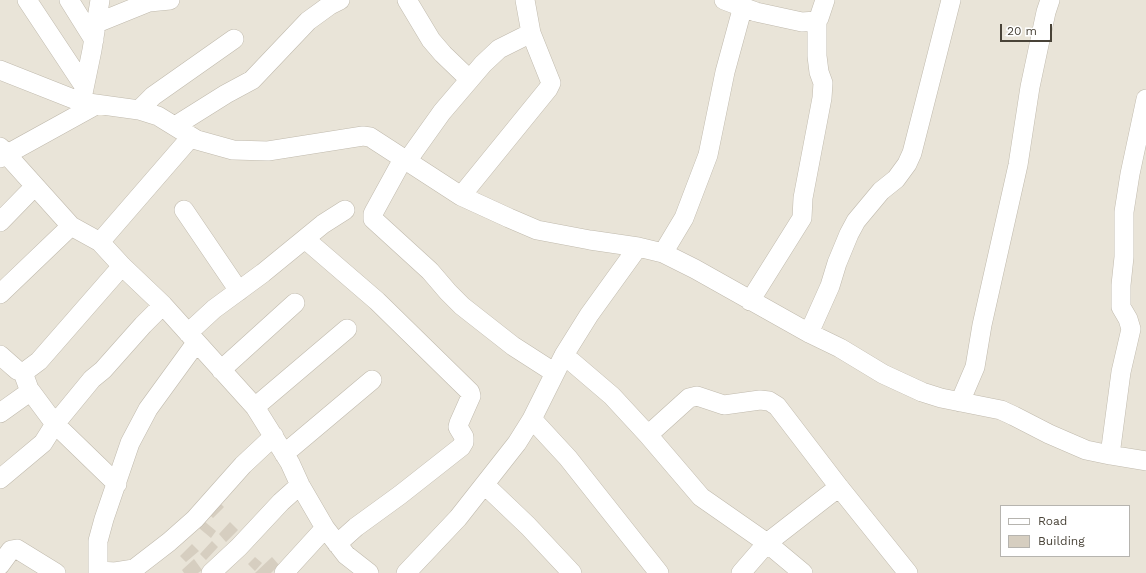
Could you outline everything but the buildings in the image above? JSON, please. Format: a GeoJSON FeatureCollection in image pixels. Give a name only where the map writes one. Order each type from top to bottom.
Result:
{"type":"FeatureCollection","features":[{"type":"Feature","properties":{"kind":"street"},"geometry":{"type":"LineString","coordinates":[[27,0],[87,98]]}},
{"type":"Feature","properties":{"kind":"street"},"geometry":{"type":"LineString","coordinates":[[69,0],[95,32]]}},
{"type":"Feature","properties":{"kind":"street"},"geometry":{"type":"LineString","coordinates":[[100,0],[87,98],[3,154],[35,186],[71,226],[100,242],[122,266],[163,305],[255,407],[274,436],[325,528],[346,555],[365,572]]}},
{"type":"Feature","properties":{"kind":"street"},"geometry":{"type":"LineString","coordinates":[[95,32],[149,2],[170,0]]}},
{"type":"Feature","properties":{"kind":"street"},"geometry":{"type":"LineString","coordinates":[[175,126],[226,94],[252,80],[308,21],[330,5],[340,0]]}},
{"type":"Feature","properties":{"kind":"street"},"geometry":{"type":"LineString","coordinates":[[407,0],[431,40],[469,79]]}},
{"type":"Feature","properties":{"kind":"street"},"geometry":{"type":"LineString","coordinates":[[461,196],[544,94],[551,83],[531,33],[525,0]]}},
{"type":"Feature","properties":{"kind":"street"},"geometry":{"type":"LineString","coordinates":[[724,0],[746,5],[756,12],[787,20],[802,22],[817,21]]}},
{"type":"Feature","properties":{"kind":"street"},"geometry":{"type":"LineString","coordinates":[[750,301],[802,218],[803,198],[822,98],[823,83],[819,72],[817,56],[817,21],[825,0]]}},
{"type":"Feature","properties":{"kind":"street"},"geometry":{"type":"LineString","coordinates":[[809,333],[830,286],[837,263],[849,234],[856,221],[881,191],[896,179],[907,164],[912,153],[951,0]]}},
{"type":"Feature","properties":{"kind":"street"},"geometry":{"type":"LineString","coordinates":[[960,402],[975,367],[982,325],[1018,165],[1030,87],[1046,12],[1050,0]]}},
{"type":"Feature","properties":{"kind":"street"},"geometry":{"type":"LineString","coordinates":[[663,253],[684,218],[708,155],[725,72],[746,5]]}},
{"type":"Feature","properties":{"kind":"street"},"geometry":{"type":"LineString","coordinates":[[531,33],[499,49],[469,79],[405,160],[374,210],[373,219],[430,271],[462,306],[513,346],[555,373]]}},
{"type":"Feature","properties":{"kind":"street"},"geometry":{"type":"LineString","coordinates":[[139,110],[153,96],[234,39]]}},
{"type":"Feature","properties":{"kind":"street"},"geometry":{"type":"LineString","coordinates":[[0,70],[87,98],[158,116],[197,140],[233,150],[268,151],[363,136],[370,137],[461,196],[537,230],[638,247],[663,253],[695,269],[809,333],[840,348],[883,374],[922,392],[941,398],[1001,410],[1055,437],[1086,450],[1146,461]]}},
{"type":"Feature","properties":{"kind":"street"},"geometry":{"type":"LineString","coordinates":[[1110,455],[1121,372],[1131,329],[1128,319],[1121,307],[1121,285],[1124,257],[1124,212],[1130,174],[1146,99]]}},
{"type":"Feature","properties":{"kind":"street"},"geometry":{"type":"LineString","coordinates":[[100,242],[191,137]]}},
{"type":"Feature","properties":{"kind":"street"},"geometry":{"type":"LineString","coordinates":[[0,222],[35,186]]}},
{"type":"Feature","properties":{"kind":"street"},"geometry":{"type":"LineString","coordinates":[[184,210],[239,291]]}},
{"type":"Feature","properties":{"kind":"street"},"geometry":{"type":"LineString","coordinates":[[274,436],[243,465],[195,519],[169,542],[134,569],[115,572],[98,572],[98,541],[104,519],[118,484],[130,443],[148,409],[192,338],[214,308],[239,291],[323,224],[345,210]]}},
{"type":"Feature","properties":{"kind":"street"},"geometry":{"type":"LineString","coordinates":[[0,294],[71,226]]}},
{"type":"Feature","properties":{"kind":"street"},"geometry":{"type":"LineString","coordinates":[[305,239],[377,301],[470,392],[471,396],[458,426],[464,437],[464,442],[461,447],[356,527],[337,544]]}},
{"type":"Feature","properties":{"kind":"street"},"geometry":{"type":"LineString","coordinates":[[406,573],[458,518],[485,486],[517,443],[532,419],[564,355],[589,315],[638,247]]}},
{"type":"Feature","properties":{"kind":"street"},"geometry":{"type":"LineString","coordinates":[[0,413],[28,393],[27,381],[39,361],[122,266]]}},
{"type":"Feature","properties":{"kind":"street"},"geometry":{"type":"LineString","coordinates":[[221,370],[295,303]]}},
{"type":"Feature","properties":{"kind":"street"},"geometry":{"type":"LineString","coordinates":[[0,479],[42,443],[55,424],[92,379],[104,370],[143,325],[163,305]]}},
{"type":"Feature","properties":{"kind":"street"},"geometry":{"type":"LineString","coordinates":[[255,407],[347,329]]}},
{"type":"Feature","properties":{"kind":"street"},"geometry":{"type":"LineString","coordinates":[[0,355],[27,381],[55,424],[118,484]]}},
{"type":"Feature","properties":{"kind":"street"},"geometry":{"type":"LineString","coordinates":[[564,355],[612,396],[648,435],[701,497],[767,543],[803,573]]}},
{"type":"Feature","properties":{"kind":"street"},"geometry":{"type":"LineString","coordinates":[[284,454],[372,380]]}},
{"type":"Feature","properties":{"kind":"street"},"geometry":{"type":"LineString","coordinates":[[648,435],[689,398],[697,396],[724,405],[760,400],[769,401],[776,406],[908,573]]}},
{"type":"Feature","properties":{"kind":"street"},"geometry":{"type":"LineString","coordinates":[[532,419],[568,458],[659,573]]}},
{"type":"Feature","properties":{"kind":"street"},"geometry":{"type":"LineString","coordinates":[[211,573],[240,546],[281,502],[300,485]]}},
{"type":"Feature","properties":{"kind":"street"},"geometry":{"type":"LineString","coordinates":[[485,486],[528,526],[572,573]]}},
{"type":"Feature","properties":{"kind":"street"},"geometry":{"type":"LineString","coordinates":[[741,573],[767,543],[839,487]]}},
{"type":"Feature","properties":{"kind":"street"},"geometry":{"type":"LineString","coordinates":[[284,573],[325,528]]}},
{"type":"Feature","properties":{"kind":"street"},"geometry":{"type":"LineString","coordinates":[[0,565],[12,550],[17,548],[56,573]]}},
{"type":"Feature","properties":{"kind":"shaded area"},"geometry":{"type":"Polygon","coordinates":[[[0,0],[1146,0],[1146,573],[0,573],[0,0]]]}}]}
